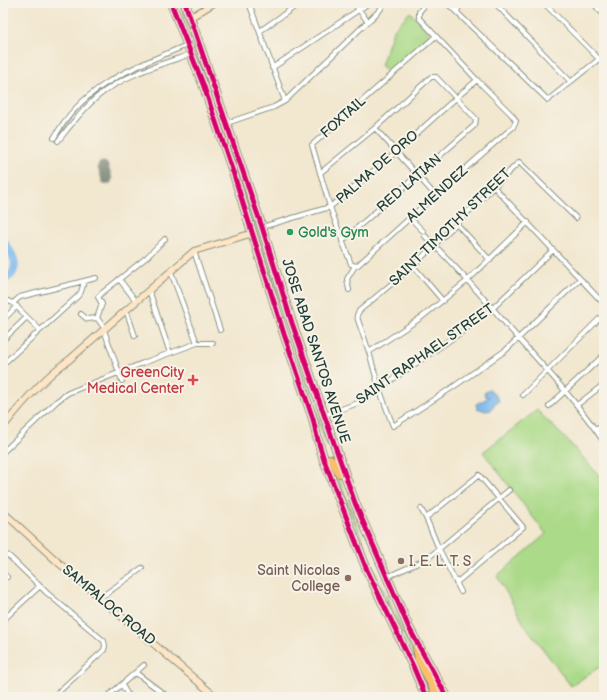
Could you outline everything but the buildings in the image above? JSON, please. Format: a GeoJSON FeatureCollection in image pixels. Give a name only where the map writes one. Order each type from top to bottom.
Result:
{"type":"FeatureCollection","features":[{"type":"Feature","properties":{"kind":"highway","name":"JOSE ABAD SANTOS AVENUE"},"geometry":{"type":"LineString","coordinates":[[171,3],[191,54],[239,189],[284,334],[313,419],[324,460],[367,570],[413,666],[426,697]]}},
{"type":"Feature","properties":{"kind":"highway","name":"JOSE ABAD SANTOS AVENUE"},"geometry":{"type":"LineString","coordinates":[[185,3],[244,173],[292,323],[355,503],[386,578],[416,644],[425,655],[448,697]]}},
{"type":"Feature","properties":{"kind":"highway"},"geometry":{"type":"LineString","coordinates":[[235,178],[244,173]]}},
{"type":"Feature","properties":{"kind":"highway"},"geometry":{"type":"LineString","coordinates":[[239,189],[248,185]]}},
{"type":"Feature","properties":{"kind":"highway"},"geometry":{"type":"LineString","coordinates":[[317,437],[320,437],[325,447],[335,447]]}},
{"type":"Feature","properties":{"kind":"highway"},"geometry":{"type":"LineString","coordinates":[[324,460],[330,459],[333,461],[339,474],[347,480]]}},
{"type":"Feature","properties":{"kind":"highway"},"geometry":{"type":"LineString","coordinates":[[416,644],[419,659],[438,697]]}},
{"type":"Feature","properties":{"kind":"highway"},"geometry":{"type":"LineString","coordinates":[[413,666],[420,674],[432,697]]}},
{"type":"Feature","properties":{"kind":"main road"},"geometry":{"type":"LineString","coordinates":[[191,17],[214,3]]}},
{"type":"Feature","properties":{"kind":"main road"},"geometry":{"type":"LineString","coordinates":[[3,427],[38,387],[60,366],[194,252],[253,233]]}},
{"type":"Feature","properties":{"kind":"main road","name":"SAMPALOC ROAD"},"geometry":{"type":"LineString","coordinates":[[3,512],[60,564],[216,697]]}},
{"type":"Feature","properties":{"kind":"street"},"geometry":{"type":"LineString","coordinates":[[249,3],[285,101]]}},
{"type":"Feature","properties":{"kind":"street"},"geometry":{"type":"LineString","coordinates":[[260,31],[300,3]]}},
{"type":"Feature","properties":{"kind":"street"},"geometry":{"type":"LineString","coordinates":[[354,3],[368,22]]}},
{"type":"Feature","properties":{"kind":"street"},"geometry":{"type":"LineString","coordinates":[[272,68],[369,3]]}},
{"type":"Feature","properties":{"kind":"street"},"geometry":{"type":"LineString","coordinates":[[227,123],[274,107],[285,101],[368,22],[384,3]]}},
{"type":"Feature","properties":{"kind":"street"},"geometry":{"type":"LineString","coordinates":[[447,3],[548,100],[604,55]]}},
{"type":"Feature","properties":{"kind":"street"},"geometry":{"type":"LineString","coordinates":[[457,12],[460,3]]}},
{"type":"Feature","properties":{"kind":"street"},"geometry":{"type":"LineString","coordinates":[[495,3],[570,81]]}},
{"type":"Feature","properties":{"kind":"street"},"geometry":{"type":"LineString","coordinates":[[544,3],[599,59]]}},
{"type":"Feature","properties":{"kind":"street"},"geometry":{"type":"LineString","coordinates":[[595,4],[604,15]]}},
{"type":"Feature","properties":{"kind":"street"},"geometry":{"type":"LineString","coordinates":[[424,6],[419,12],[419,18],[477,80]]}},
{"type":"Feature","properties":{"kind":"street","name":"FOXTAIL"},"geometry":{"type":"LineString","coordinates":[[355,266],[351,264],[342,241],[330,207],[312,145],[436,36]]}},
{"type":"Feature","properties":{"kind":"street"},"geometry":{"type":"LineString","coordinates":[[54,138],[67,118],[98,88],[122,73],[187,45]]}},
{"type":"Feature","properties":{"kind":"street"},"geometry":{"type":"LineString","coordinates":[[58,141],[81,112],[105,91],[117,83],[191,54]]}},
{"type":"Feature","properties":{"kind":"street"},"geometry":{"type":"LineString","coordinates":[[139,66],[142,72]]}},
{"type":"Feature","properties":{"kind":"street"},"geometry":{"type":"LineString","coordinates":[[320,174],[431,78],[436,77],[456,98]]}},
{"type":"Feature","properties":{"kind":"street","name":"PALMA DE ORO"},"geometry":{"type":"LineString","coordinates":[[262,227],[330,207],[396,152],[477,80]]}},
{"type":"Feature","properties":{"kind":"street","name":"ALMENDEZ"},"geometry":{"type":"LineString","coordinates":[[355,266],[358,265],[435,195],[513,128],[516,121],[512,115],[477,80]]}},
{"type":"Feature","properties":{"kind":"street","name":"RED LATIAN"},"geometry":{"type":"LineString","coordinates":[[342,241],[475,125],[476,120],[456,98]]}},
{"type":"Feature","properties":{"kind":"street"},"geometry":{"type":"LineString","coordinates":[[76,108],[81,112]]}},
{"type":"Feature","properties":{"kind":"street"},"geometry":{"type":"LineString","coordinates":[[375,128],[435,195]]}},
{"type":"Feature","properties":{"kind":"street","name":"SAINT TIMOTHY STREET"},"geometry":{"type":"LineString","coordinates":[[369,352],[357,316],[358,311],[413,266],[519,162],[576,218]]}},
{"type":"Feature","properties":{"kind":"street"},"geometry":{"type":"LineString","coordinates":[[493,186],[604,304]]}},
{"type":"Feature","properties":{"kind":"street"},"geometry":{"type":"LineString","coordinates":[[410,218],[493,308],[565,390],[604,442]]}},
{"type":"Feature","properties":{"kind":"street"},"geometry":{"type":"LineString","coordinates":[[528,222],[490,260],[443,301],[409,326],[369,352],[379,388],[393,426],[506,350],[580,279]]}},
{"type":"Feature","properties":{"kind":"street"},"geometry":{"type":"LineString","coordinates":[[456,223],[490,260]]}},
{"type":"Feature","properties":{"kind":"street"},"geometry":{"type":"LineString","coordinates":[[96,318],[102,304],[98,297],[147,258],[165,239]]}},
{"type":"Feature","properties":{"kind":"street","name":"SAINT RAPHAEL STREET"},"geometry":{"type":"LineString","coordinates":[[325,415],[358,402],[466,330],[493,308],[553,250]]}},
{"type":"Feature","properties":{"kind":"street"},"geometry":{"type":"LineString","coordinates":[[194,252],[220,330]]}},
{"type":"Feature","properties":{"kind":"street"},"geometry":{"type":"LineString","coordinates":[[349,290],[347,279],[355,266]]}},
{"type":"Feature","properties":{"kind":"street"},"geometry":{"type":"LineString","coordinates":[[413,266],[443,301]]}},
{"type":"Feature","properties":{"kind":"street"},"geometry":{"type":"LineString","coordinates":[[171,272],[197,343]]}},
{"type":"Feature","properties":{"kind":"street"},"geometry":{"type":"LineString","coordinates":[[13,303],[20,297],[96,278]]}},
{"type":"Feature","properties":{"kind":"street"},"geometry":{"type":"LineString","coordinates":[[119,279],[136,301]]}},
{"type":"Feature","properties":{"kind":"street"},"geometry":{"type":"LineString","coordinates":[[3,364],[82,292],[84,282]]}},
{"type":"Feature","properties":{"kind":"street"},"geometry":{"type":"LineString","coordinates":[[149,290],[170,353]]}},
{"type":"Feature","properties":{"kind":"street"},"geometry":{"type":"LineString","coordinates":[[3,298],[17,306],[40,330]]}},
{"type":"Feature","properties":{"kind":"street"},"geometry":{"type":"LineString","coordinates":[[3,320],[17,306]]}},
{"type":"Feature","properties":{"kind":"street"},"geometry":{"type":"LineString","coordinates":[[126,310],[135,336]]}},
{"type":"Feature","properties":{"kind":"street"},"geometry":{"type":"LineString","coordinates":[[81,314],[87,319],[96,318]]}},
{"type":"Feature","properties":{"kind":"street"},"geometry":{"type":"LineString","coordinates":[[523,395],[604,314]]}},
{"type":"Feature","properties":{"kind":"street"},"geometry":{"type":"LineString","coordinates":[[3,340],[27,317]]}},
{"type":"Feature","properties":{"kind":"street"},"geometry":{"type":"LineString","coordinates":[[96,318],[104,329],[122,381]]}},
{"type":"Feature","properties":{"kind":"street"},"geometry":{"type":"LineString","coordinates":[[3,452],[63,396],[197,343],[213,343]]}},
{"type":"Feature","properties":{"kind":"street"},"geometry":{"type":"LineString","coordinates":[[549,406],[604,355]]}},
{"type":"Feature","properties":{"kind":"street"},"geometry":{"type":"LineString","coordinates":[[576,405],[604,384]]}},
{"type":"Feature","properties":{"kind":"street"},"geometry":{"type":"LineString","coordinates":[[596,430],[604,424]]}},
{"type":"Feature","properties":{"kind":"street"},"geometry":{"type":"LineString","coordinates":[[426,518],[479,475],[523,527],[456,583]]}},
{"type":"Feature","properties":{"kind":"street"},"geometry":{"type":"LineString","coordinates":[[386,578],[423,562],[509,490]]}},
{"type":"Feature","properties":{"kind":"street"},"geometry":{"type":"LineString","coordinates":[[421,509],[461,592]]}},
{"type":"Feature","properties":{"kind":"street"},"geometry":{"type":"LineString","coordinates":[[5,556],[10,557],[40,586],[104,641],[104,650],[53,697]]}},
{"type":"Feature","properties":{"kind":"street"},"geometry":{"type":"LineString","coordinates":[[100,598],[142,568]]}},
{"type":"Feature","properties":{"kind":"street"},"geometry":{"type":"LineString","coordinates":[[3,573],[7,577]]}},
{"type":"Feature","properties":{"kind":"street"},"geometry":{"type":"LineString","coordinates":[[3,620],[40,586]]}},
{"type":"Feature","properties":{"kind":"street"},"geometry":{"type":"LineString","coordinates":[[107,697],[144,665]]}},
{"type":"Feature","properties":{"kind":"street"},"geometry":{"type":"LineString","coordinates":[[136,673],[168,697]]}},
{"type":"Feature","properties":{"kind":"street"},"geometry":{"type":"LineString","coordinates":[[122,685],[130,697]]}},
{"type":"Feature","properties":{"kind":"street"},"geometry":{"type":"LineString","coordinates":[[3,694],[6,697]]}},
{"type":"Feature","properties":{"kind":"green space"},"geometry":{"type":"Polygon","coordinates":[[[179,3],[181,3],[195,39],[239,173],[197,49],[179,3]]]}},
{"type":"Feature","properties":{"kind":"green space"},"geometry":{"type":"Polygon","coordinates":[[[410,12],[431,36],[388,73],[381,65],[394,29],[410,12]]]}},
{"type":"Feature","properties":{"kind":"green space"},"geometry":{"type":"Polygon","coordinates":[[[244,189],[328,445],[326,445],[242,190],[244,189]]]}},
{"type":"Feature","properties":{"kind":"green space"},"geometry":{"type":"Polygon","coordinates":[[[537,410],[569,442],[604,481],[604,664],[571,686],[524,624],[497,576],[546,534],[483,452],[537,410]]]}},
{"type":"Feature","properties":{"kind":"green space"},"geometry":{"type":"Polygon","coordinates":[[[331,462],[338,476],[381,585],[424,674],[423,675],[398,622],[374,570],[331,462]]]}},
{"type":"Feature","properties":{"kind":"water"},"geometry":{"type":"Polygon","coordinates":[[[490,389],[499,401],[495,403],[491,410],[486,411],[477,408],[476,404],[488,398],[488,396],[485,396],[484,393],[490,389]]]}},
{"type":"Feature","properties":{"kind":"waterway"},"geometry":{"type":"LineString","coordinates":[[3,240],[11,252],[15,266],[11,275],[3,280]]}},
{"type":"Feature","properties":{"kind":"taxiway"},"geometry":{"type":"LineString","coordinates":[[103,167],[107,179]]}},
{"type":"Feature","properties":{"kind":"cycle path"},"geometry":{"type":"LineString","coordinates":[[171,3],[203,84],[235,178],[284,334],[313,419],[324,460],[367,570],[413,666],[426,697]]}},
{"type":"Feature","properties":{"kind":"cycle path"},"geometry":{"type":"LineString","coordinates":[[185,3],[262,227],[292,323],[355,503],[409,628],[447,697]]}},
{"type":"Feature","properties":{"kind":"place","name":"Gold's Gym"},"geometry":{"type":"Point","coordinates":[290,232]}},
{"type":"Feature","properties":{"kind":"place","name":"GreenCity Medical Center"},"geometry":{"type":"Point","coordinates":[193,380]}},
{"type":"Feature","properties":{"kind":"place","name":"I. E. L. T. S"},"geometry":{"type":"Point","coordinates":[401,561]}},
{"type":"Feature","properties":{"kind":"place","name":"Saint Nicolas College"},"geometry":{"type":"Point","coordinates":[348,578]}}]}
